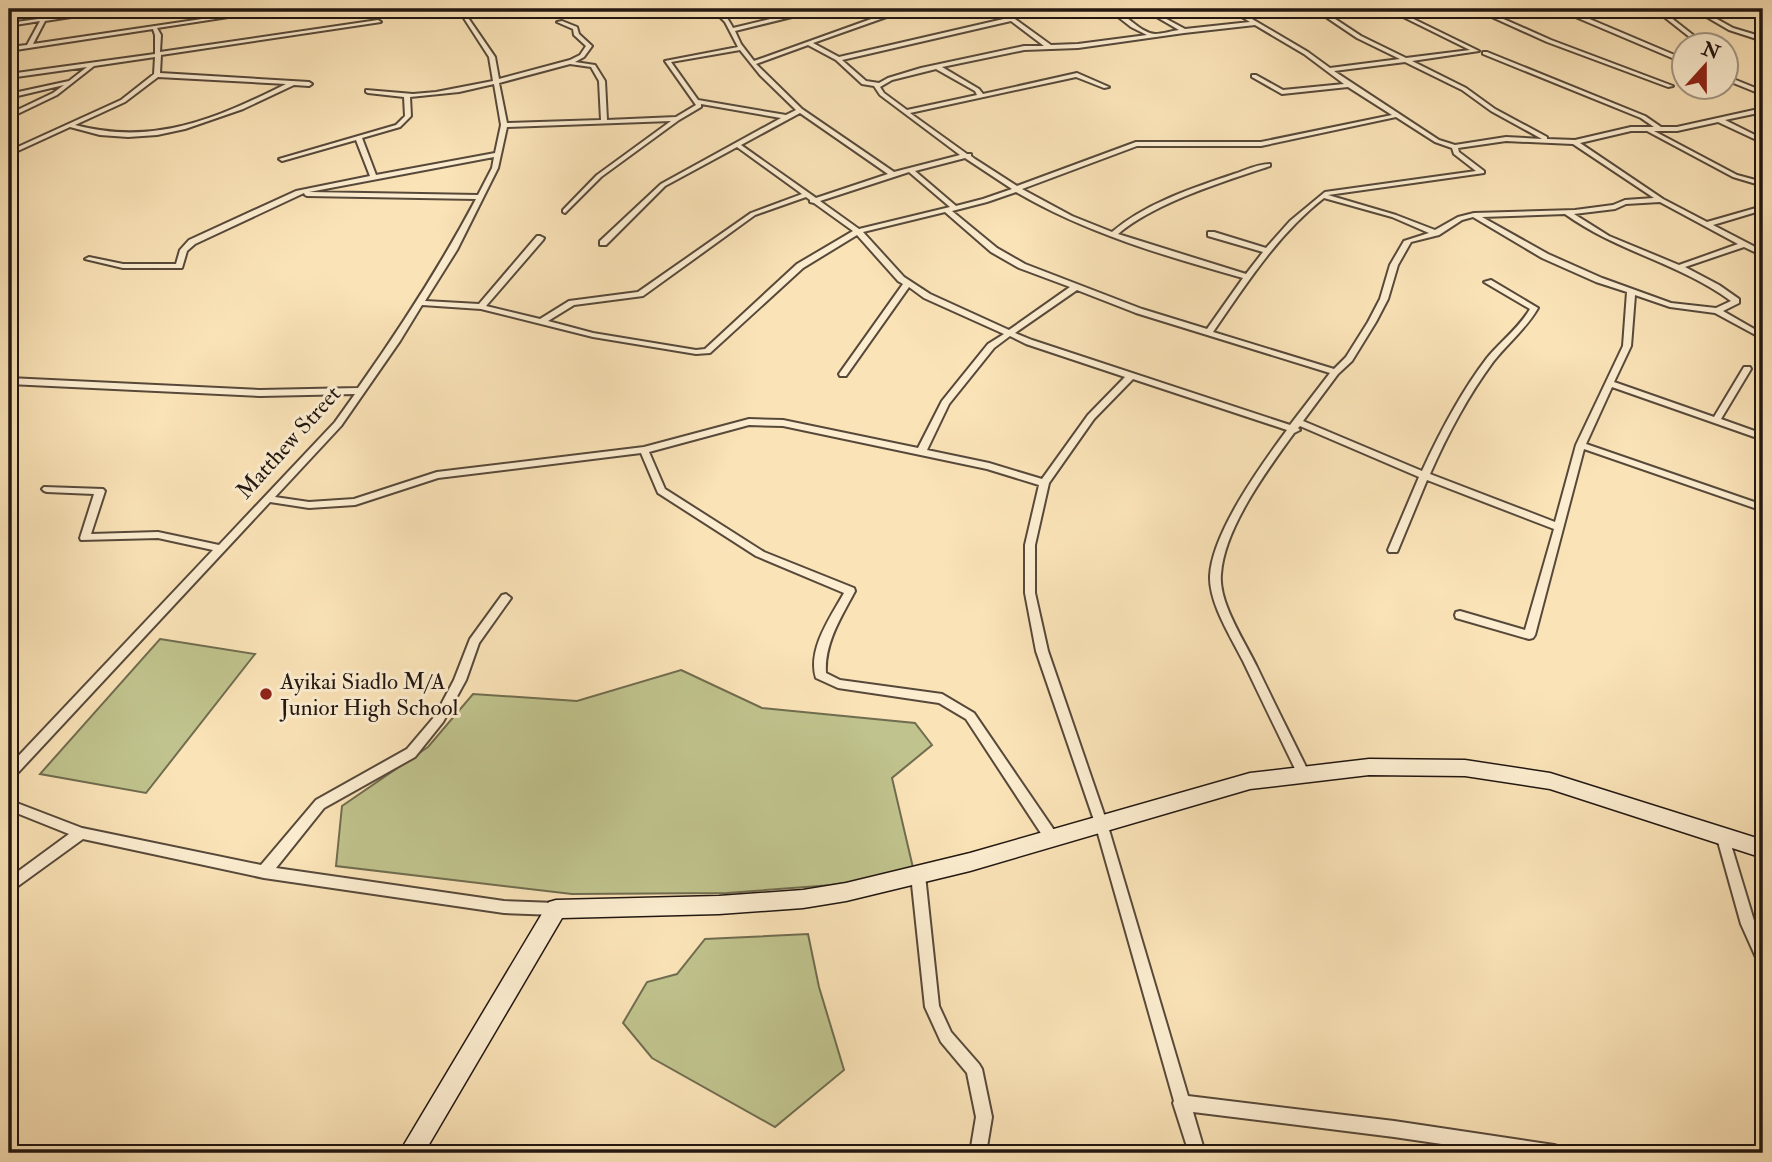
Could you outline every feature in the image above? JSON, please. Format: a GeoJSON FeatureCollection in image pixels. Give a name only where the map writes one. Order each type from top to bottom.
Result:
{"type":"FeatureCollection","features":[{"type":"Feature","properties":{"kind":"main road"},"geometry":{"type":"LineString","coordinates":[[411,1153],[556,909],[719,905],[803,899],[918,875],[1250,781],[1369,767],[1465,768],[1550,781],[1763,849]]}},
{"type":"Feature","properties":{"kind":"street"},"geometry":{"type":"LineString","coordinates":[[9,24],[120,9]]}},
{"type":"Feature","properties":{"kind":"street"},"geometry":{"type":"LineString","coordinates":[[9,49],[278,9]]}},
{"type":"Feature","properties":{"kind":"street","name":"Matthew Street"},"geometry":{"type":"LineString","coordinates":[[9,774],[218,548],[338,424],[422,303],[481,197],[499,154],[504,125],[492,57],[460,9]]}},
{"type":"Feature","properties":{"kind":"street"},"geometry":{"type":"LineString","coordinates":[[714,9],[732,30],[741,48],[800,110],[892,174]]}},
{"type":"Feature","properties":{"kind":"street"},"geometry":{"type":"LineString","coordinates":[[732,30],[811,9],[829,9]]}},
{"type":"Feature","properties":{"kind":"street"},"geometry":{"type":"LineString","coordinates":[[754,63],[890,10],[900,9]]}},
{"type":"Feature","properties":{"kind":"street"},"geometry":{"type":"LineString","coordinates":[[998,9],[1051,48]]}},
{"type":"Feature","properties":{"kind":"street"},"geometry":{"type":"LineString","coordinates":[[1110,9],[1133,26],[1153,35]]}},
{"type":"Feature","properties":{"kind":"street"},"geometry":{"type":"LineString","coordinates":[[1144,9],[1184,31]]}},
{"type":"Feature","properties":{"kind":"street"},"geometry":{"type":"LineString","coordinates":[[1232,9],[1437,141],[1455,147],[1506,139],[1546,138],[1575,142],[1644,128],[1687,128],[1763,110]]}},
{"type":"Feature","properties":{"kind":"street"},"geometry":{"type":"LineString","coordinates":[[1317,9],[1359,37],[1475,94],[1493,110],[1546,138]]}},
{"type":"Feature","properties":{"kind":"street"},"geometry":{"type":"LineString","coordinates":[[1329,70],[1442,58],[1476,49],[1390,9]]}},
{"type":"Feature","properties":{"kind":"street"},"geometry":{"type":"LineString","coordinates":[[1477,9],[1549,41],[1670,86]]}},
{"type":"Feature","properties":{"kind":"street"},"geometry":{"type":"LineString","coordinates":[[1520,9],[1564,10],[1670,55]]}},
{"type":"Feature","properties":{"kind":"street"},"geometry":{"type":"LineString","coordinates":[[1657,9],[1687,32]]}},
{"type":"Feature","properties":{"kind":"street"},"geometry":{"type":"LineString","coordinates":[[1696,9],[1731,29],[1763,39]]}},
{"type":"Feature","properties":{"kind":"street"},"geometry":{"type":"LineString","coordinates":[[838,59],[1012,19]]}},
{"type":"Feature","properties":{"kind":"street"},"geometry":{"type":"LineString","coordinates":[[29,46],[43,21]]}},
{"type":"Feature","properties":{"kind":"street"},"geometry":{"type":"LineString","coordinates":[[9,76],[379,22]]}},
{"type":"Feature","properties":{"kind":"street"},"geometry":{"type":"LineString","coordinates":[[368,90],[407,94],[478,87],[572,62],[586,52],[589,46],[576,34],[575,28],[560,22]]}},
{"type":"Feature","properties":{"kind":"street"},"geometry":{"type":"LineString","coordinates":[[808,43],[838,59],[864,83],[877,84],[937,66],[1024,48],[1051,48],[1257,23]]}},
{"type":"Feature","properties":{"kind":"street"},"geometry":{"type":"LineString","coordinates":[[154,27],[158,35],[157,75]]}},
{"type":"Feature","properties":{"kind":"street"},"geometry":{"type":"LineString","coordinates":[[565,211],[599,176],[699,106],[668,61],[741,48]]}},
{"type":"Feature","properties":{"kind":"street"},"geometry":{"type":"LineString","coordinates":[[1485,53],[1643,117],[1660,129]]}},
{"type":"Feature","properties":{"kind":"street"},"geometry":{"type":"LineString","coordinates":[[572,62],[593,66],[602,81],[604,121]]}},
{"type":"Feature","properties":{"kind":"street"},"geometry":{"type":"LineString","coordinates":[[9,116],[55,94],[93,64]]}},
{"type":"Feature","properties":{"kind":"street"},"geometry":{"type":"LineString","coordinates":[[937,66],[977,90],[981,96]]}},
{"type":"Feature","properties":{"kind":"street"},"geometry":{"type":"LineString","coordinates":[[9,153],[123,101],[157,75],[309,84]]}},
{"type":"Feature","properties":{"kind":"street"},"geometry":{"type":"LineString","coordinates":[[905,112],[1077,75],[1106,87]]}},
{"type":"Feature","properties":{"kind":"street"},"geometry":{"type":"LineString","coordinates":[[1254,76],[1282,92],[1349,85]]}},
{"type":"Feature","properties":{"kind":"street"},"geometry":{"type":"LineString","coordinates":[[9,96],[69,82]]}},
{"type":"Feature","properties":{"kind":"street"},"geometry":{"type":"LineString","coordinates":[[72,126],[110,137],[159,133],[220,117],[292,83]]}},
{"type":"Feature","properties":{"kind":"street"},"geometry":{"type":"LineString","coordinates":[[1740,83],[1763,93]]}},
{"type":"Feature","properties":{"kind":"street"},"geometry":{"type":"LineString","coordinates":[[877,84],[882,94],[905,112],[1018,188],[1069,216],[1114,234],[1247,277]]}},
{"type":"Feature","properties":{"kind":"street"},"geometry":{"type":"LineString","coordinates":[[282,159],[398,126],[408,116],[407,94]]}},
{"type":"Feature","properties":{"kind":"street"},"geometry":{"type":"LineString","coordinates":[[697,102],[787,117]]}},
{"type":"Feature","properties":{"kind":"street"},"geometry":{"type":"LineString","coordinates":[[603,243],[663,185],[800,110]]}},
{"type":"Feature","properties":{"kind":"street"},"geometry":{"type":"LineString","coordinates":[[422,303],[481,307],[606,337],[696,352],[706,351],[800,266],[858,231],[952,210],[1136,144],[1261,144],[1399,115]]}},
{"type":"Feature","properties":{"kind":"street"},"geometry":{"type":"LineString","coordinates":[[504,125],[677,119]]}},
{"type":"Feature","properties":{"kind":"street"},"geometry":{"type":"LineString","coordinates":[[1719,120],[1763,141]]}},
{"type":"Feature","properties":{"kind":"street"},"geometry":{"type":"LineString","coordinates":[[1644,128],[1735,176],[1763,184]]}},
{"type":"Feature","properties":{"kind":"street"},"geometry":{"type":"LineString","coordinates":[[359,139],[373,176]]}},
{"type":"Feature","properties":{"kind":"street"},"geometry":{"type":"LineString","coordinates":[[1575,142],[1661,200],[1763,254]]}},
{"type":"Feature","properties":{"kind":"street"},"geometry":{"type":"LineString","coordinates":[[736,144],[808,198],[858,231],[907,284],[1009,332],[1130,377],[1297,426],[1559,527]]}},
{"type":"Feature","properties":{"kind":"street"},"geometry":{"type":"LineString","coordinates":[[1209,332],[1267,251],[1311,201],[1323,196],[1482,172],[1457,153],[1455,147]]}},
{"type":"Feature","properties":{"kind":"street"},"geometry":{"type":"LineString","coordinates":[[89,258],[123,266],[179,266],[184,250],[192,243],[298,192],[499,154]]}},
{"type":"Feature","properties":{"kind":"street"},"geometry":{"type":"LineString","coordinates":[[542,321],[572,303],[640,294],[753,214],[969,155]]}},
{"type":"Feature","properties":{"kind":"street"},"geometry":{"type":"LineString","coordinates":[[1114,234],[1120,227],[1146,212],[1268,165]]}},
{"type":"Feature","properties":{"kind":"street"},"geometry":{"type":"LineString","coordinates":[[910,170],[994,250],[1022,266],[1076,287],[1335,372]]}},
{"type":"Feature","properties":{"kind":"street"},"geometry":{"type":"LineString","coordinates":[[298,192],[481,197]]}},
{"type":"Feature","properties":{"kind":"street"},"geometry":{"type":"LineString","coordinates":[[1323,196],[1394,216],[1436,233]]}},
{"type":"Feature","properties":{"kind":"street"},"geometry":{"type":"LineString","coordinates":[[1303,773],[1216,589],[1216,571],[1223,546],[1245,498],[1335,372],[1349,359],[1384,299],[1394,265],[1408,241],[1436,233],[1460,218],[1474,215],[1566,212],[1661,200]]}},
{"type":"Feature","properties":{"kind":"street"},"geometry":{"type":"LineString","coordinates":[[1707,224],[1763,208]]}},
{"type":"Feature","properties":{"kind":"street"},"geometry":{"type":"LineString","coordinates":[[1566,212],[1579,222],[1632,250],[1723,290],[1736,301],[1717,311]]}},
{"type":"Feature","properties":{"kind":"street"},"geometry":{"type":"LineString","coordinates":[[1474,215],[1545,256],[1670,305],[1717,311],[1763,337]]}},
{"type":"Feature","properties":{"kind":"street"},"geometry":{"type":"LineString","coordinates":[[1211,234],[1267,251]]}},
{"type":"Feature","properties":{"kind":"street"},"geometry":{"type":"LineString","coordinates":[[481,307],[540,238]]}},
{"type":"Feature","properties":{"kind":"street"},"geometry":{"type":"LineString","coordinates":[[1676,268],[1745,244]]}},
{"type":"Feature","properties":{"kind":"street"},"geometry":{"type":"LineString","coordinates":[[1393,550],[1423,475],[1459,409],[1495,354],[1518,334],[1534,307],[1488,282]]}},
{"type":"Feature","properties":{"kind":"street"},"geometry":{"type":"LineString","coordinates":[[843,374],[907,284]]}},
{"type":"Feature","properties":{"kind":"street"},"geometry":{"type":"LineString","coordinates":[[921,452],[945,403],[991,346],[1076,287]]}},
{"type":"Feature","properties":{"kind":"street"},"geometry":{"type":"LineString","coordinates":[[1460,615],[1529,635],[1581,445],[1627,346],[1631,291]]}},
{"type":"Feature","properties":{"kind":"street"},"geometry":{"type":"LineString","coordinates":[[1717,419],[1747,369]]}},
{"type":"Feature","properties":{"kind":"street"},"geometry":{"type":"LineString","coordinates":[[1130,377],[1091,417],[1044,483],[1030,545],[1030,593],[1042,651],[1101,823],[1197,1153]]}},
{"type":"Feature","properties":{"kind":"street"},"geometry":{"type":"LineString","coordinates":[[9,381],[260,393],[361,391]]}},
{"type":"Feature","properties":{"kind":"street"},"geometry":{"type":"LineString","coordinates":[[1611,384],[1763,437]]}},
{"type":"Feature","properties":{"kind":"street"},"geometry":{"type":"LineString","coordinates":[[268,499],[309,505],[355,502],[437,475],[644,450],[749,422],[783,423],[989,466],[1044,483]]}},
{"type":"Feature","properties":{"kind":"street"},"geometry":{"type":"LineString","coordinates":[[1581,445],[1763,508]]}},
{"type":"Feature","properties":{"kind":"street"},"geometry":{"type":"LineString","coordinates":[[644,450],[661,491],[760,554],[850,591],[832,625],[818,666],[820,675],[838,684],[942,699],[970,716],[1051,837]]}},
{"type":"Feature","properties":{"kind":"street"},"geometry":{"type":"LineString","coordinates":[[47,489],[100,491],[85,538],[158,535],[218,548]]}},
{"type":"Feature","properties":{"kind":"street"},"geometry":{"type":"LineString","coordinates":[[264,872],[320,804],[411,753],[439,719],[460,680],[474,642],[506,598]]}},
{"type":"Feature","properties":{"kind":"street"},"geometry":{"type":"LineString","coordinates":[[9,805],[81,833],[264,872],[504,907],[556,909]]}},
{"type":"Feature","properties":{"kind":"street"},"geometry":{"type":"LineString","coordinates":[[9,885],[81,833]]}},
{"type":"Feature","properties":{"kind":"street"},"geometry":{"type":"LineString","coordinates":[[1723,838],[1748,924],[1763,957]]}},
{"type":"Feature","properties":{"kind":"street"},"geometry":{"type":"LineString","coordinates":[[918,875],[932,1007],[946,1037],[974,1069],[984,1117],[978,1153]]}},
{"type":"Feature","properties":{"kind":"street"},"geometry":{"type":"LineString","coordinates":[[1181,1102],[1394,1129],[1554,1153]]}},
{"type":"Feature","properties":{"kind":"green space"},"geometry":{"type":"Polygon","coordinates":[[[160,639],[255,654],[146,793],[40,774],[160,639]]]}},
{"type":"Feature","properties":{"kind":"green space"},"geometry":{"type":"Polygon","coordinates":[[[681,670],[762,708],[915,723],[932,745],[892,778],[914,872],[832,885],[727,893],[572,894],[336,866],[342,806],[428,747],[473,694],[577,701],[681,670]]]}},
{"type":"Feature","properties":{"kind":"green space"},"geometry":{"type":"Polygon","coordinates":[[[808,934],[819,987],[844,1070],[775,1127],[652,1058],[623,1023],[647,982],[677,974],[705,939],[808,934]]]}},
{"type":"Feature","properties":{"kind":"place","name":"Ayikai Siadlo M/A Junior High School"},"geometry":{"type":"Point","coordinates":[266,694]}}]}
